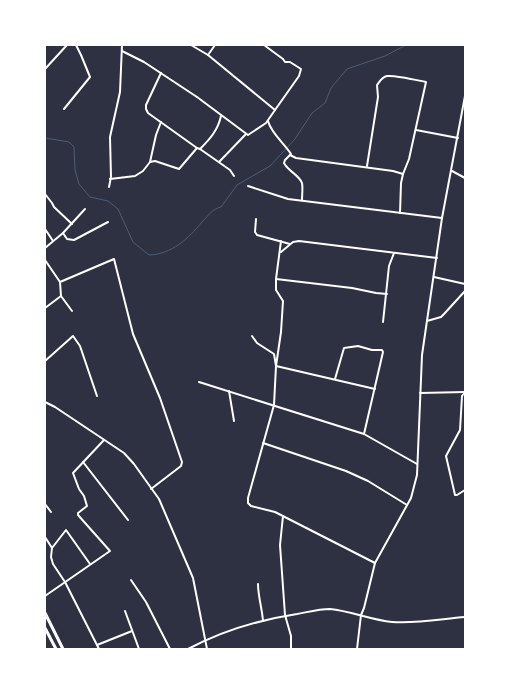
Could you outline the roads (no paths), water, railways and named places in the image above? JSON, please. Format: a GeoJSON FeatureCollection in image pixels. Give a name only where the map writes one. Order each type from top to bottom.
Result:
{"type":"FeatureCollection","features":[{"type":"Feature","properties":{"kind":"main road"},"geometry":{"type":"LineString","coordinates":[[45,613],[63,649]]}},
{"type":"Feature","properties":{"kind":"main road"},"geometry":{"type":"LineString","coordinates":[[45,628],[56,649]]}},
{"type":"Feature","properties":{"kind":"street"},"geometry":{"type":"LineString","coordinates":[[45,68],[67,45]]}},
{"type":"Feature","properties":{"kind":"street"},"geometry":{"type":"LineString","coordinates":[[64,109],[90,77],[82,55],[76,45]]}},
{"type":"Feature","properties":{"kind":"street"},"geometry":{"type":"LineString","coordinates":[[109,187],[110,137],[120,92],[122,45]]}},
{"type":"Feature","properties":{"kind":"street"},"geometry":{"type":"LineString","coordinates":[[191,45],[208,55],[276,110]]}},
{"type":"Feature","properties":{"kind":"street"},"geometry":{"type":"LineString","coordinates":[[208,55],[215,45]]}},
{"type":"Feature","properties":{"kind":"street"},"geometry":{"type":"LineString","coordinates":[[219,162],[246,134],[248,135],[256,131],[268,121],[299,76],[301,69],[290,62],[285,62],[264,45]]}},
{"type":"Feature","properties":{"kind":"street"},"geometry":{"type":"LineString","coordinates":[[122,51],[144,62],[197,97],[246,134]]}},
{"type":"Feature","properties":{"kind":"street"},"geometry":{"type":"LineString","coordinates":[[161,73],[146,105],[148,113],[230,170],[234,176]]}},
{"type":"Feature","properties":{"kind":"street"},"geometry":{"type":"LineString","coordinates":[[367,166],[378,97],[377,85],[384,77],[387,76],[426,82],[409,160],[401,183],[400,213]]}},
{"type":"Feature","properties":{"kind":"street"},"geometry":{"type":"LineString","coordinates":[[357,649],[361,615],[375,563],[411,498],[417,475],[422,355],[442,218],[465,96]]}},
{"type":"Feature","properties":{"kind":"street"},"geometry":{"type":"LineString","coordinates":[[150,162],[179,169],[216,131],[221,115]]}},
{"type":"Feature","properties":{"kind":"street"},"geometry":{"type":"LineString","coordinates":[[460,120],[465,122]]}},
{"type":"Feature","properties":{"kind":"street"},"geometry":{"type":"LineString","coordinates":[[268,121],[270,128],[285,144],[291,154],[290,155],[296,158],[367,166],[393,170],[403,174]]}},
{"type":"Feature","properties":{"kind":"street"},"geometry":{"type":"LineString","coordinates":[[110,179],[121,179],[135,176],[143,171],[150,162],[152,150],[161,122]]}},
{"type":"Feature","properties":{"kind":"street"},"geometry":{"type":"LineString","coordinates":[[416,130],[458,138]]}},
{"type":"Feature","properties":{"kind":"street"},"geometry":{"type":"LineString","coordinates":[[290,155],[284,163],[302,183],[302,201]]}},
{"type":"Feature","properties":{"kind":"street"},"geometry":{"type":"LineString","coordinates":[[452,171],[465,178]]}},
{"type":"Feature","properties":{"kind":"street"},"geometry":{"type":"LineString","coordinates":[[248,186],[288,199],[442,218]]}},
{"type":"Feature","properties":{"kind":"street"},"geometry":{"type":"LineString","coordinates":[[45,194],[54,207],[72,224]]}},
{"type":"Feature","properties":{"kind":"street"},"geometry":{"type":"LineString","coordinates":[[45,248],[63,233],[86,209]]}},
{"type":"Feature","properties":{"kind":"street"},"geometry":{"type":"LineString","coordinates":[[256,219],[257,234],[290,244]]}},
{"type":"Feature","properties":{"kind":"street"},"geometry":{"type":"LineString","coordinates":[[63,233],[68,239],[74,240],[108,222]]}},
{"type":"Feature","properties":{"kind":"street"},"geometry":{"type":"LineString","coordinates":[[45,229],[53,241]]}},
{"type":"Feature","properties":{"kind":"street"},"geometry":{"type":"LineString","coordinates":[[281,241],[276,290],[283,301],[281,332],[276,366],[274,405],[248,498],[248,503],[251,506],[275,512],[375,563]]}},
{"type":"Feature","properties":{"kind":"street"},"geometry":{"type":"LineString","coordinates":[[280,252],[290,244],[299,241],[437,258]]}},
{"type":"Feature","properties":{"kind":"street"},"geometry":{"type":"LineString","coordinates":[[383,322],[389,266],[394,253]]}},
{"type":"Feature","properties":{"kind":"street"},"geometry":{"type":"LineString","coordinates":[[60,282],[114,259],[133,334],[160,398],[182,462],[181,466],[151,489]]}},
{"type":"Feature","properties":{"kind":"street"},"geometry":{"type":"LineString","coordinates":[[45,260],[60,282],[62,296],[72,311]]}},
{"type":"Feature","properties":{"kind":"street"},"geometry":{"type":"LineString","coordinates":[[434,277],[465,284]]}},
{"type":"Feature","properties":{"kind":"street"},"geometry":{"type":"LineString","coordinates":[[276,279],[352,288],[387,294]]}},
{"type":"Feature","properties":{"kind":"street"},"geometry":{"type":"LineString","coordinates":[[427,321],[444,314],[465,291]]}},
{"type":"Feature","properties":{"kind":"street"},"geometry":{"type":"LineString","coordinates":[[45,308],[62,296]]}},
{"type":"Feature","properties":{"kind":"street"},"geometry":{"type":"LineString","coordinates":[[45,361],[73,336],[80,346],[97,396]]}},
{"type":"Feature","properties":{"kind":"street"},"geometry":{"type":"LineString","coordinates":[[252,336],[257,343],[274,354],[276,366]]}},
{"type":"Feature","properties":{"kind":"street"},"geometry":{"type":"LineString","coordinates":[[335,379],[344,348],[355,346],[372,350],[382,350],[375,389],[364,434]]}},
{"type":"Feature","properties":{"kind":"street"},"geometry":{"type":"LineString","coordinates":[[276,366],[375,389]]}},
{"type":"Feature","properties":{"kind":"street"},"geometry":{"type":"LineString","coordinates":[[199,382],[364,434],[417,464]]}},
{"type":"Feature","properties":{"kind":"street"},"geometry":{"type":"LineString","coordinates":[[229,391],[234,421]]}},
{"type":"Feature","properties":{"kind":"street"},"geometry":{"type":"LineString","coordinates":[[420,393],[465,392]]}},
{"type":"Feature","properties":{"kind":"street"},"geometry":{"type":"LineString","coordinates":[[462,396],[465,392]]}},
{"type":"Feature","properties":{"kind":"street"},"geometry":{"type":"LineString","coordinates":[[458,393],[462,396],[463,402],[460,430],[448,452],[446,460],[455,495],[465,490]]}},
{"type":"Feature","properties":{"kind":"street"},"geometry":{"type":"LineString","coordinates":[[45,402],[124,453],[134,464],[159,499],[193,578],[207,649]]}},
{"type":"Feature","properties":{"kind":"street"},"geometry":{"type":"LineString","coordinates":[[45,596],[110,551],[78,515],[78,513],[87,506],[73,473],[104,440]]}},
{"type":"Feature","properties":{"kind":"street"},"geometry":{"type":"LineString","coordinates":[[263,443],[346,471],[368,481],[407,505]]}},
{"type":"Feature","properties":{"kind":"street"},"geometry":{"type":"LineString","coordinates":[[83,462],[128,520]]}},
{"type":"Feature","properties":{"kind":"street"},"geometry":{"type":"LineString","coordinates":[[45,504],[51,512]]}},
{"type":"Feature","properties":{"kind":"street"},"geometry":{"type":"LineString","coordinates":[[283,516],[280,545],[285,616],[291,636],[291,649]]}},
{"type":"Feature","properties":{"kind":"street"},"geometry":{"type":"LineString","coordinates":[[90,564],[66,530],[52,548],[51,557],[53,564],[65,582],[99,649]]}},
{"type":"Feature","properties":{"kind":"street"},"geometry":{"type":"LineString","coordinates":[[45,537],[52,548]]}},
{"type":"Feature","properties":{"kind":"street"},"geometry":{"type":"LineString","coordinates":[[131,580],[146,602],[170,649]]}},
{"type":"Feature","properties":{"kind":"street"},"geometry":{"type":"LineString","coordinates":[[258,584],[263,621]]}},
{"type":"Feature","properties":{"kind":"street"},"geometry":{"type":"LineString","coordinates":[[188,649],[205,640],[244,625],[328,609],[392,622],[465,616]]}},
{"type":"Feature","properties":{"kind":"street"},"geometry":{"type":"LineString","coordinates":[[125,610],[139,649]]}},
{"type":"Feature","properties":{"kind":"street"},"geometry":{"type":"LineString","coordinates":[[97,645],[132,631]]}},
{"type":"Feature","properties":{"kind":"waterway"},"geometry":{"type":"LineString","coordinates":[[45,138],[69,142],[74,147],[75,170],[79,184],[90,197],[108,201],[118,209],[133,242],[149,255],[165,252],[185,240],[210,213],[221,207],[237,185],[270,166],[295,139],[312,113],[325,103],[331,88],[347,69],[385,56],[406,45]]}}]}
